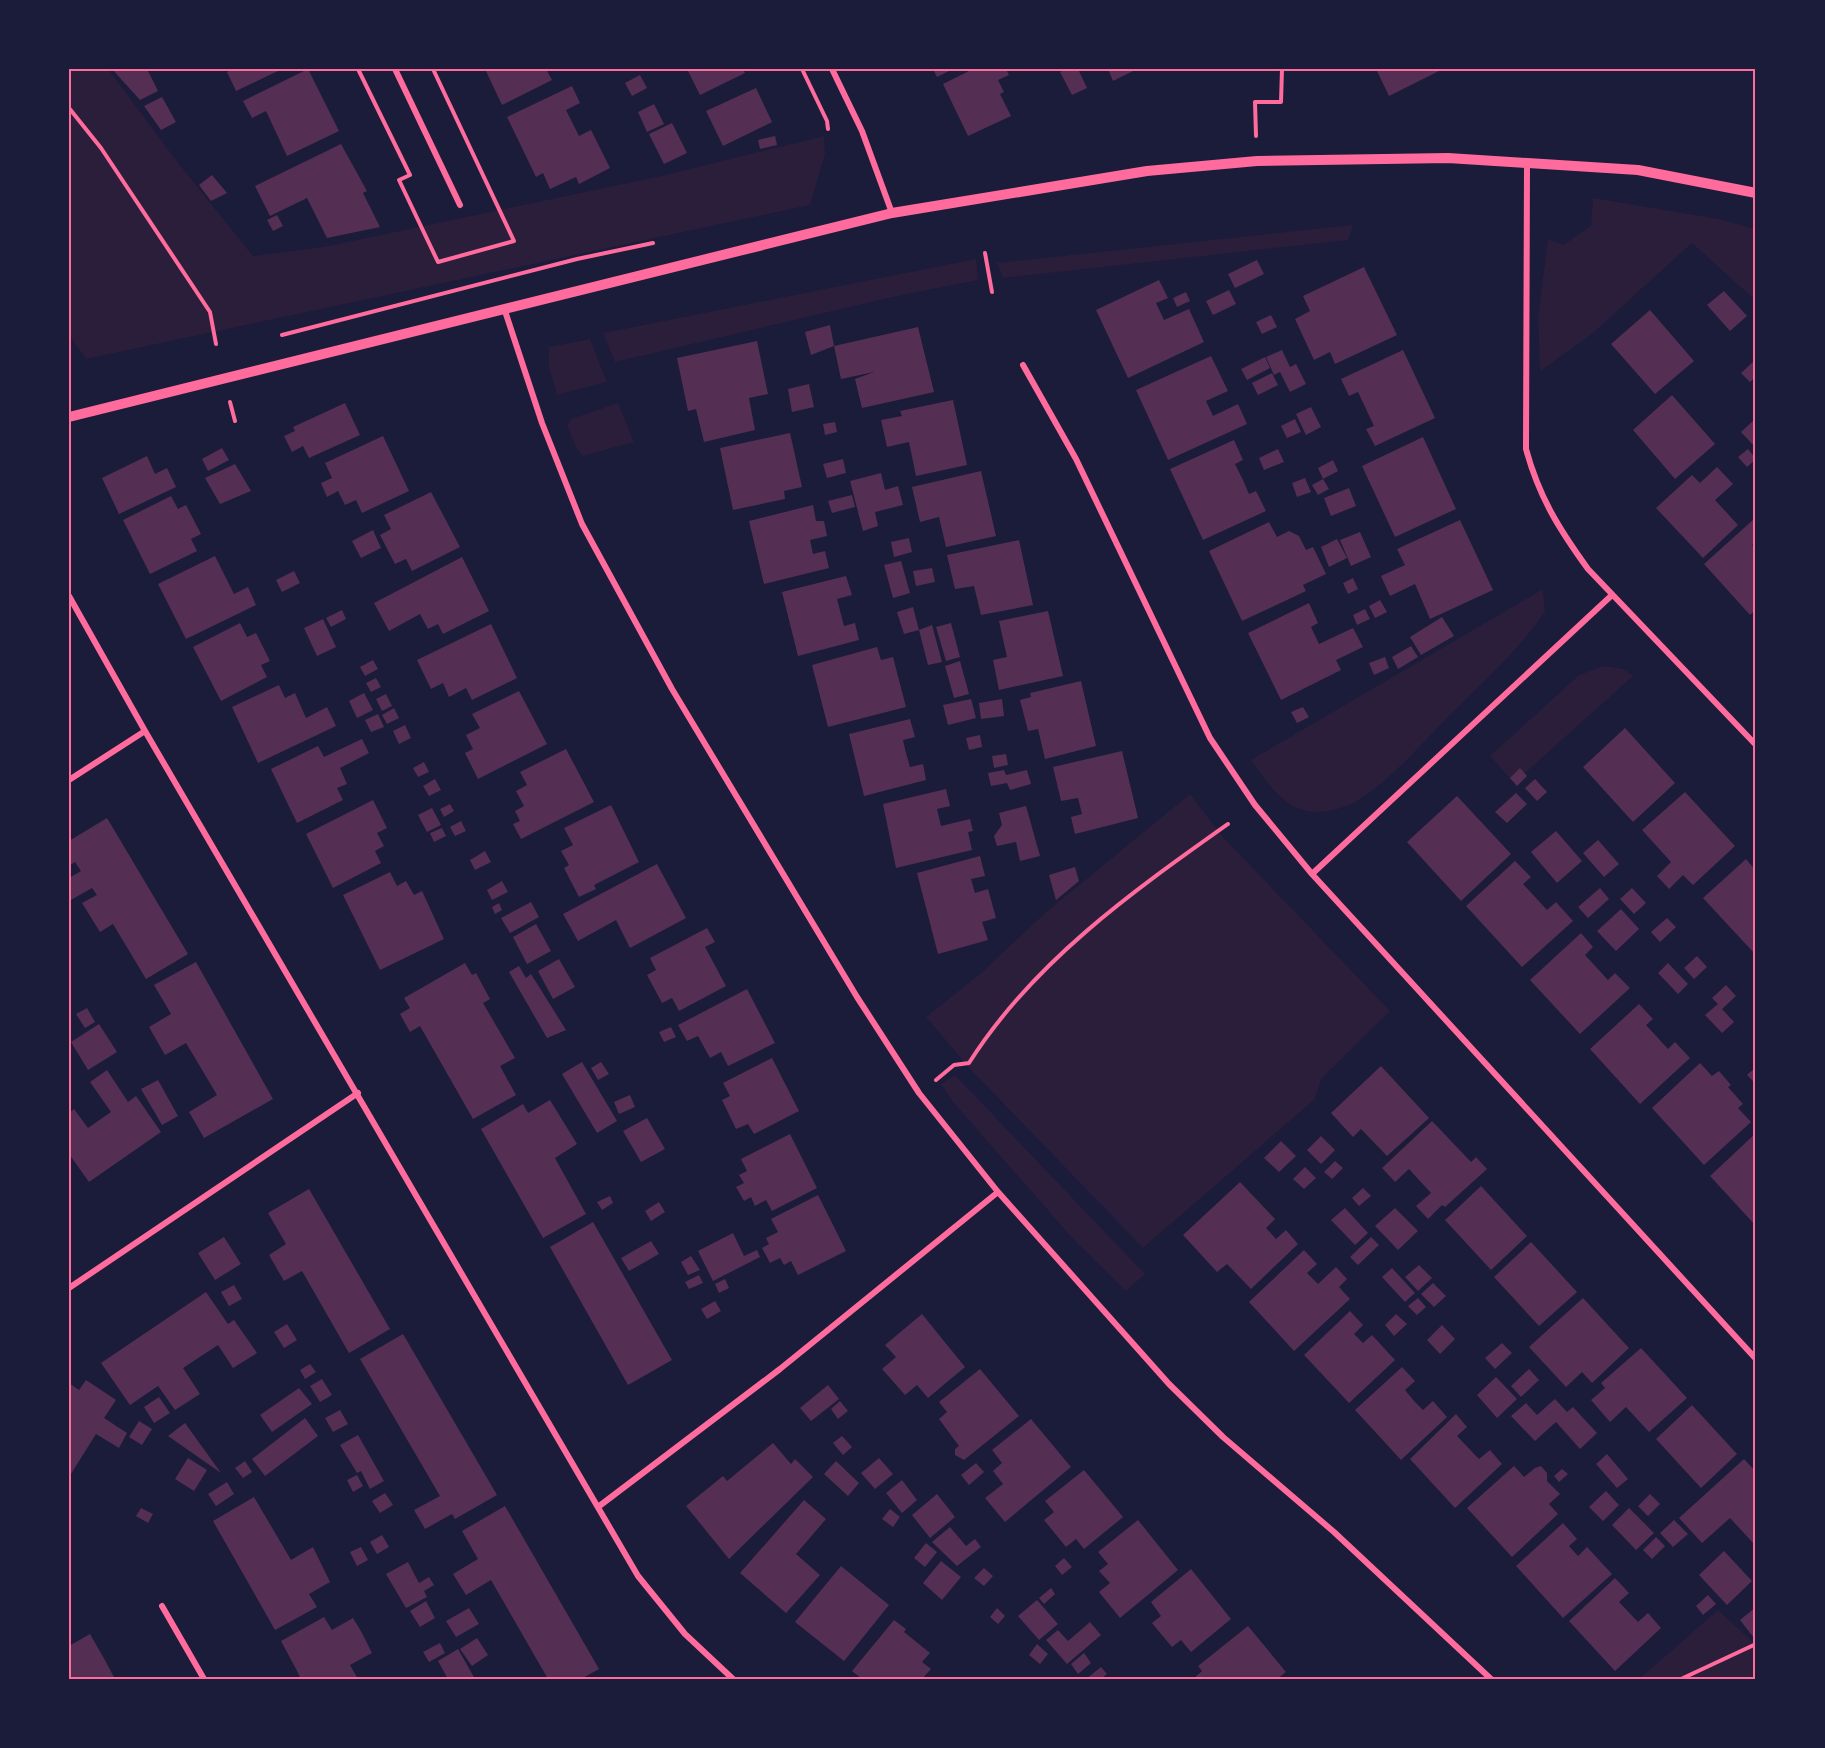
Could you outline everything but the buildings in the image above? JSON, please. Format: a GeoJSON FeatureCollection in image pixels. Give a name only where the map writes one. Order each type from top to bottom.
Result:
{"type":"FeatureCollection","features":[{"type":"Feature","properties":{"kind":"street"},"geometry":{"type":"LineString","coordinates":[[395,69],[460,206]]}},
{"type":"Feature","properties":{"kind":"street"},"geometry":{"type":"LineString","coordinates":[[832,69],[862,131],[892,213]]}},
{"type":"Feature","properties":{"kind":"street"},"geometry":{"type":"LineString","coordinates":[[69,417],[504,307],[892,213],[1147,171],[1257,161],[1409,157],[1638,170],[1756,192]]}},
{"type":"Feature","properties":{"kind":"street"},"geometry":{"type":"LineString","coordinates":[[1527,162],[1526,449],[1545,505],[1565,540],[1612,595],[1756,745]]}},
{"type":"Feature","properties":{"kind":"street"},"geometry":{"type":"LineString","coordinates":[[504,307],[542,423],[582,524],[672,689],[857,997],[919,1093],[998,1192],[1156,1370],[1223,1437],[1334,1532],[1491,1679]]}},
{"type":"Feature","properties":{"kind":"street"},"geometry":{"type":"LineString","coordinates":[[1023,365],[1076,459],[1210,738],[1254,805],[1312,874],[1756,1359]]}},
{"type":"Feature","properties":{"kind":"street"},"geometry":{"type":"LineString","coordinates":[[1312,874],[1612,595]]}},
{"type":"Feature","properties":{"kind":"street"},"geometry":{"type":"LineString","coordinates":[[69,596],[145,731],[638,1576],[660,1606],[734,1679]]}},
{"type":"Feature","properties":{"kind":"street"},"geometry":{"type":"LineString","coordinates":[[69,780],[145,731]]}},
{"type":"Feature","properties":{"kind":"street"},"geometry":{"type":"LineString","coordinates":[[69,1288],[358,1093]]}},
{"type":"Feature","properties":{"kind":"street"},"geometry":{"type":"LineString","coordinates":[[598,1507],[780,1369],[998,1192]]}},
{"type":"Feature","properties":{"kind":"street"},"geometry":{"type":"LineString","coordinates":[[162,1606],[204,1679]]}},
{"type":"Feature","properties":{"kind":"path"},"geometry":{"type":"LineString","coordinates":[[802,69],[827,121],[828,129]]}},
{"type":"Feature","properties":{"kind":"path"},"geometry":{"type":"LineString","coordinates":[[1257,161],[1255,102],[1281,102],[1282,69]]}},
{"type":"Feature","properties":{"kind":"path"},"geometry":{"type":"LineString","coordinates":[[69,108],[101,148],[210,312],[216,344]]}},
{"type":"Feature","properties":{"kind":"path"},"geometry":{"type":"LineString","coordinates":[[985,253],[992,292]]}},
{"type":"Feature","properties":{"kind":"path"},"geometry":{"type":"LineString","coordinates":[[228,395],[236,421]]}},
{"type":"Feature","properties":{"kind":"path"},"geometry":{"type":"LineString","coordinates":[[919,1093],[954,1065],[969,1063],[988,1033],[1019,997],[1097,921],[1228,824]]}},
{"type":"Feature","properties":{"kind":"path"},"geometry":{"type":"LineString","coordinates":[[1681,1679],[1756,1644]]}},
{"type":"Feature","properties":{"kind":"shaded area"},"geometry":{"type":"Polygon","coordinates":[[[69,69],[108,69],[179,164],[253,256],[324,247],[666,175],[824,136],[825,154],[810,205],[86,359],[69,335],[69,69]]]}},
{"type":"Feature","properties":{"kind":"shaded area"},"geometry":{"type":"Polygon","coordinates":[[[1593,198],[1718,219],[1756,229],[1756,301],[1692,243],[1592,334],[1540,371],[1538,317],[1548,239],[1563,245],[1591,226],[1593,198]]]}},
{"type":"Feature","properties":{"kind":"shaded area"},"geometry":{"type":"Polygon","coordinates":[[[1353,225],[1348,240],[1003,278],[997,263],[1353,225]]]}},
{"type":"Feature","properties":{"kind":"shaded area"},"geometry":{"type":"Polygon","coordinates":[[[976,259],[978,280],[897,296],[615,362],[603,333],[976,259]]]}},
{"type":"Feature","properties":{"kind":"shaded area"},"geometry":{"type":"Polygon","coordinates":[[[590,339],[607,382],[557,395],[549,367],[549,347],[590,339]]]}},
{"type":"Feature","properties":{"kind":"shaded area"},"geometry":{"type":"Polygon","coordinates":[[[618,403],[634,442],[583,456],[577,449],[567,426],[571,419],[618,403]]]}},
{"type":"Feature","properties":{"kind":"shaded area"},"geometry":{"type":"Polygon","coordinates":[[[1543,589],[1545,612],[1498,668],[1403,763],[1368,794],[1350,805],[1313,812],[1289,804],[1274,791],[1251,760],[1543,589]]]}},
{"type":"Feature","properties":{"kind":"shaded area"},"geometry":{"type":"Polygon","coordinates":[[[1604,666],[1623,669],[1633,676],[1514,783],[1490,756],[1579,675],[1604,666]]]}},
{"type":"Feature","properties":{"kind":"shaded area"},"geometry":{"type":"Polygon","coordinates":[[[1190,794],[1223,837],[1390,1011],[1322,1078],[1314,1100],[1143,1248],[972,1071],[926,1017],[981,973],[1045,913],[1190,794]]]}},
{"type":"Feature","properties":{"kind":"shaded area"},"geometry":{"type":"Polygon","coordinates":[[[955,1075],[1145,1274],[1126,1291],[1074,1240],[953,1102],[941,1084],[955,1075]]]}},
{"type":"Feature","properties":{"kind":"shaded area"},"geometry":{"type":"Polygon","coordinates":[[[1718,1610],[1756,1645],[1756,1679],[1639,1679],[1718,1610]]]}}]}
